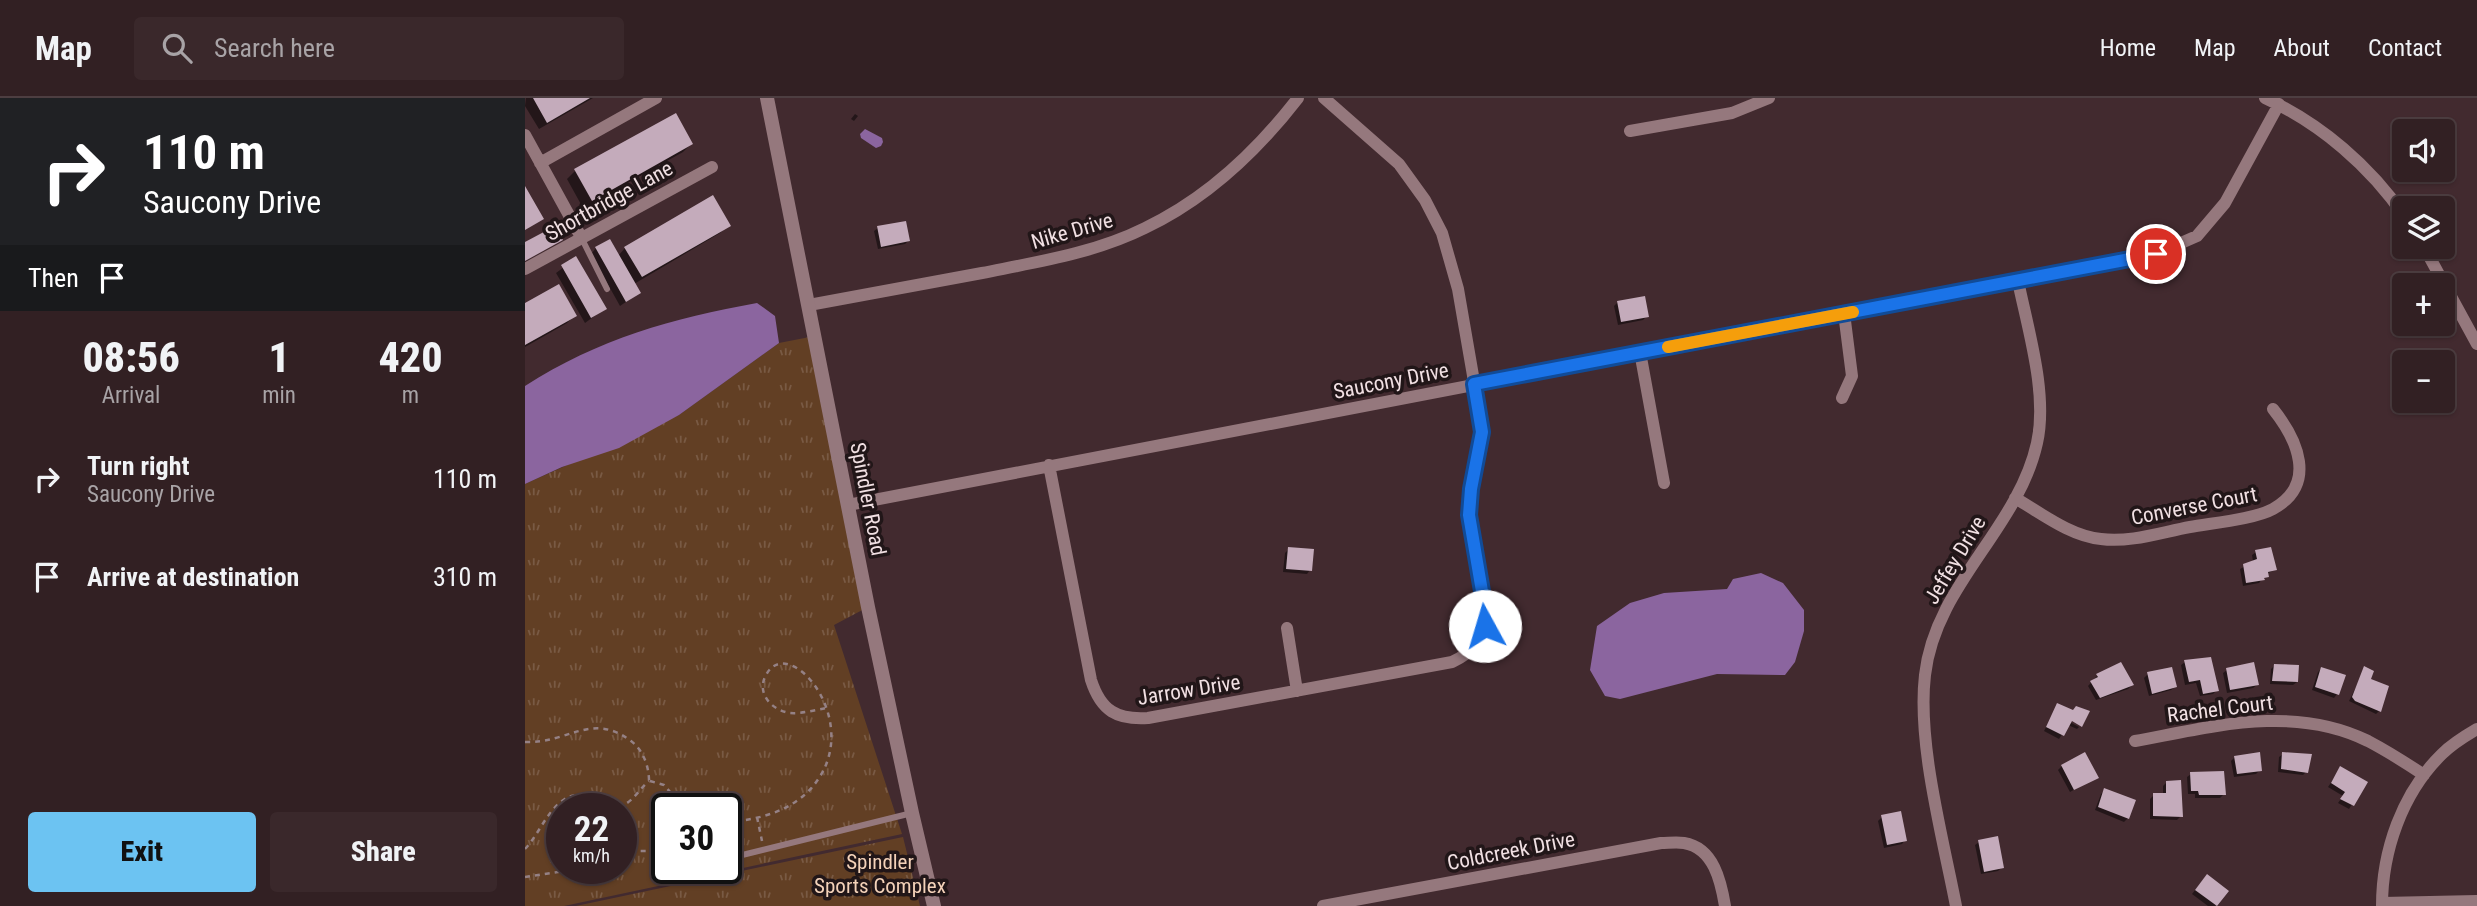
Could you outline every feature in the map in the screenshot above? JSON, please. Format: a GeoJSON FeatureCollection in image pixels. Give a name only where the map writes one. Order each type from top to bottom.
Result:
{"type":"FeatureCollection","features":[{"type":"Feature","properties":{"kind":"street"},"geometry":{"type":"LineString","coordinates":[[540,163],[656,98]]}},
{"type":"Feature","properties":{"kind":"street","name":"Spindler Road"},"geometry":{"type":"LineString","coordinates":[[767,98],[848,505],[934,906]]}},
{"type":"Feature","properties":{"kind":"street","name":"Nike Drive"},"geometry":{"type":"LineString","coordinates":[[809,305],[1049,260],[1145,229],[1176,211],[1232,170],[1279,122],[1298,98]]}},
{"type":"Feature","properties":{"kind":"street"},"geometry":{"type":"LineString","coordinates":[[1324,98],[1399,164],[1425,200],[1443,233],[1454,273],[1474,384]]}},
{"type":"Feature","properties":{"kind":"street"},"geometry":{"type":"LineString","coordinates":[[1630,131],[1732,113],[1769,98]]}},
{"type":"Feature","properties":{"kind":"street"},"geometry":{"type":"LineString","coordinates":[[2265,98],[2303,118],[2349,154],[2392,201]]}},
{"type":"Feature","properties":{"kind":"street","name":"Saucony Drive"},"geometry":{"type":"LineString","coordinates":[[848,505],[2156,254],[2197,236],[2225,203],[2279,104]]}},
{"type":"Feature","properties":{"kind":"street"},"geometry":{"type":"LineString","coordinates":[[525,135],[581,237]]}},
{"type":"Feature","properties":{"kind":"street","name":"Shortbridge Lane"},"geometry":{"type":"LineString","coordinates":[[525,269],[712,167]]}},
{"type":"Feature","properties":{"kind":"street"},"geometry":{"type":"LineString","coordinates":[[2431,259],[2477,344]]}},
{"type":"Feature","properties":{"kind":"street","name":"Jeffey Drive"},"geometry":{"type":"LineString","coordinates":[[1956,906],[1928,750],[1924,711],[1925,675],[1933,642],[1952,594],[2015,498],[2030,468],[2037,441],[2040,412],[2036,377],[2018,281]]}},
{"type":"Feature","properties":{"kind":"street"},"geometry":{"type":"LineString","coordinates":[[1842,398],[1852,376],[1844,313]]}},
{"type":"Feature","properties":{"kind":"street"},"geometry":{"type":"LineString","coordinates":[[1640,352],[1664,483]]}},
{"type":"Feature","properties":{"kind":"street","name":"Jarrow Drive"},"geometry":{"type":"LineString","coordinates":[[1049,465],[1091,680],[1095,693],[1108,710],[1131,719],[1148,718],[1452,662],[1468,654],[1479,643],[1485,626],[1469,515],[1482,432],[1474,384]]}},
{"type":"Feature","properties":{"kind":"street","name":"Converse Court"},"geometry":{"type":"LineString","coordinates":[[2015,498],[2075,532],[2102,540],[2127,539],[2273,510],[2292,492],[2300,468],[2299,453],[2289,429],[2273,409]]}},
{"type":"Feature","properties":{"kind":"street"},"geometry":{"type":"LineString","coordinates":[[1287,628],[1297,691]]}},
{"type":"Feature","properties":{"kind":"street","name":"Rachel Court"},"geometry":{"type":"LineString","coordinates":[[2135,741],[2236,723],[2292,720],[2337,730],[2367,741],[2424,775]]}},
{"type":"Feature","properties":{"kind":"street"},"geometry":{"type":"LineString","coordinates":[[2477,729],[2442,753],[2424,775],[2397,820],[2388,850],[2382,904],[2477,901]]}},
{"type":"Feature","properties":{"kind":"street","name":"Coldcreek Drive"},"geometry":{"type":"LineString","coordinates":[[1323,906],[1661,843],[1684,843],[1704,854],[1715,868],[1725,906]]}},
{"type":"Feature","properties":{"kind":"lane"},"geometry":{"type":"LineString","coordinates":[[581,237],[607,289]]}},
{"type":"Feature","properties":{"kind":"lane"},"geometry":{"type":"LineString","coordinates":[[742,855],[912,813]]}},
{"type":"Feature","properties":{"kind":"path"},"geometry":{"type":"LineString","coordinates":[[742,819],[757,817],[801,800],[824,771],[832,746],[832,725],[827,708],[815,685],[795,668],[783,664],[767,672],[763,692],[771,705],[788,713],[827,708]]}},
{"type":"Feature","properties":{"kind":"path"},"geometry":{"type":"LineString","coordinates":[[525,742],[546,741],[604,727],[620,734],[639,748],[646,762],[649,780]]}},
{"type":"Feature","properties":{"kind":"path"},"geometry":{"type":"LineString","coordinates":[[649,780],[664,785],[671,793]]}},
{"type":"Feature","properties":{"kind":"path"},"geometry":{"type":"LineString","coordinates":[[525,849],[562,801],[583,795],[612,806],[625,804],[649,780]]}},
{"type":"Feature","properties":{"kind":"path"},"geometry":{"type":"LineString","coordinates":[[757,817],[764,849]]}},
{"type":"Feature","properties":{"kind":"path"},"geometry":{"type":"LineString","coordinates":[[525,877],[546,874]]}},
{"type":"Feature","properties":{"kind":"green space"},"geometry":{"type":"Polygon","coordinates":[[[815,336],[868,607],[834,625],[902,834],[742,868],[742,793],[651,793],[651,884],[667,884],[564,906],[525,906],[525,484],[679,415],[779,343],[815,336]]]}},
{"type":"Feature","properties":{"kind":"green space","name":"Spindler Sports Complex"},"geometry":{"type":"Polygon","coordinates":[[[903,837],[920,906],[576,906],[680,884],[742,884],[742,871],[903,837]]]}},
{"type":"Feature","properties":{"kind":"shaded area"},"geometry":{"type":"Polygon","coordinates":[[[865,129],[882,138],[881,146],[876,148],[861,138],[860,134],[865,129]]]}},
{"type":"Feature","properties":{"kind":"shaded area"},"geometry":{"type":"Polygon","coordinates":[[[757,303],[775,316],[779,343],[679,415],[619,448],[562,467],[525,484],[525,386],[580,355],[637,332],[757,303]]]}},
{"type":"Feature","properties":{"kind":"shaded area"},"geometry":{"type":"Polygon","coordinates":[[[1761,573],[1783,583],[1804,610],[1804,631],[1795,662],[1785,675],[1717,674],[1620,699],[1605,696],[1590,670],[1597,626],[1630,603],[1664,593],[1727,589],[1733,579],[1761,573]]]}},
{"type":"Feature","properties":{"kind":"building"},"geometry":{"type":"Polygon","coordinates":[[[533,98],[590,98],[547,123],[533,98]]]}},
{"type":"Feature","properties":{"kind":"building"},"geometry":{"type":"Polygon","coordinates":[[[676,113],[693,144],[592,201],[574,169],[676,113]]]}},
{"type":"Feature","properties":{"kind":"building"},"geometry":{"type":"Polygon","coordinates":[[[525,186],[544,219],[525,230],[525,186]]]}},
{"type":"Feature","properties":{"kind":"building"},"geometry":{"type":"Polygon","coordinates":[[[713,195],[731,226],[642,277],[624,247],[713,195]]]}},
{"type":"Feature","properties":{"kind":"building"},"geometry":{"type":"Polygon","coordinates":[[[906,221],[910,241],[881,247],[877,226],[906,221]]]}},
{"type":"Feature","properties":{"kind":"building"},"geometry":{"type":"Polygon","coordinates":[[[555,226],[563,240],[525,261],[525,242],[555,226]]]}},
{"type":"Feature","properties":{"kind":"building"},"geometry":{"type":"Polygon","coordinates":[[[610,239],[641,293],[626,302],[595,247],[610,239]]]}},
{"type":"Feature","properties":{"kind":"building"},"geometry":{"type":"Polygon","coordinates":[[[576,256],[607,309],[591,318],[561,265],[576,256]]]}},
{"type":"Feature","properties":{"kind":"building"},"geometry":{"type":"Polygon","coordinates":[[[559,284],[577,316],[525,345],[525,303],[559,284]]]}},
{"type":"Feature","properties":{"kind":"building"},"geometry":{"type":"Polygon","coordinates":[[[1645,296],[1649,317],[1621,322],[1617,301],[1645,296]]]}},
{"type":"Feature","properties":{"kind":"building"},"geometry":{"type":"Polygon","coordinates":[[[1288,547],[1314,549],[1312,571],[1286,569],[1288,547]]]}},
{"type":"Feature","properties":{"kind":"building"},"geometry":{"type":"Polygon","coordinates":[[[2271,547],[2277,570],[2268,572],[2269,577],[2264,578],[2265,580],[2246,583],[2243,564],[2257,559],[2255,550],[2271,547]]]}},
{"type":"Feature","properties":{"kind":"building"},"geometry":{"type":"Polygon","coordinates":[[[2211,657],[2219,691],[2203,694],[2200,680],[2189,682],[2184,660],[2211,657]]]}},
{"type":"Feature","properties":{"kind":"building"},"geometry":{"type":"Polygon","coordinates":[[[2121,662],[2134,685],[2100,698],[2090,681],[2098,677],[2096,674],[2121,662]]]}},
{"type":"Feature","properties":{"kind":"building"},"geometry":{"type":"Polygon","coordinates":[[[2254,662],[2259,685],[2230,690],[2226,668],[2254,662]]]}},
{"type":"Feature","properties":{"kind":"building"},"geometry":{"type":"Polygon","coordinates":[[[2274,664],[2299,665],[2298,682],[2272,681],[2274,664]]]}},
{"type":"Feature","properties":{"kind":"building"},"geometry":{"type":"Polygon","coordinates":[[[2364,666],[2374,671],[2371,679],[2389,686],[2381,712],[2355,701],[2352,697],[2364,666]]]}},
{"type":"Feature","properties":{"kind":"building"},"geometry":{"type":"Polygon","coordinates":[[[2172,667],[2177,687],[2152,694],[2147,672],[2172,667]]]}},
{"type":"Feature","properties":{"kind":"building"},"geometry":{"type":"Polygon","coordinates":[[[2321,667],[2346,675],[2339,695],[2315,687],[2321,667]]]}},
{"type":"Feature","properties":{"kind":"building"},"geometry":{"type":"Polygon","coordinates":[[[2057,703],[2073,710],[2076,706],[2090,711],[2082,727],[2072,721],[2064,736],[2046,727],[2057,703]]]}},
{"type":"Feature","properties":{"kind":"building"},"geometry":{"type":"Polygon","coordinates":[[[2085,752],[2099,778],[2074,790],[2061,765],[2085,752]]]}},
{"type":"Feature","properties":{"kind":"building"},"geometry":{"type":"Polygon","coordinates":[[[2260,752],[2262,771],[2237,774],[2234,756],[2260,752]]]}},
{"type":"Feature","properties":{"kind":"building"},"geometry":{"type":"Polygon","coordinates":[[[2282,752],[2312,754],[2308,773],[2281,769],[2282,752]]]}},
{"type":"Feature","properties":{"kind":"building"},"geometry":{"type":"Polygon","coordinates":[[[2340,766],[2368,782],[2354,806],[2340,799],[2345,792],[2331,783],[2340,766]]]}},
{"type":"Feature","properties":{"kind":"building"},"geometry":{"type":"Polygon","coordinates":[[[2224,771],[2226,795],[2199,795],[2198,791],[2191,791],[2190,772],[2224,771]]]}},
{"type":"Feature","properties":{"kind":"building"},"geometry":{"type":"Polygon","coordinates":[[[2181,780],[2183,817],[2153,816],[2153,793],[2166,793],[2166,781],[2181,780]]]}},
{"type":"Feature","properties":{"kind":"building"},"geometry":{"type":"Polygon","coordinates":[[[2104,788],[2136,800],[2129,819],[2098,807],[2104,788]]]}},
{"type":"Feature","properties":{"kind":"building"},"geometry":{"type":"Polygon","coordinates":[[[1901,811],[1907,841],[1887,845],[1881,815],[1901,811]]]}},
{"type":"Feature","properties":{"kind":"building"},"geometry":{"type":"Polygon","coordinates":[[[1998,836],[2004,868],[1984,872],[1978,840],[1998,836]]]}},
{"type":"Feature","properties":{"kind":"building"},"geometry":{"type":"Polygon","coordinates":[[[2207,874],[2229,891],[2217,906],[2195,890],[2207,874]]]}},
{"type":"Feature","properties":{"kind":"slow traffic"},"geometry":{"type":"LineString","coordinates":[[1668,347],[1853,312]]}},
{"type":"Feature","properties":{"kind":"route"},"geometry":{"type":"LineString","coordinates":[[1485,626],[1484,603],[1469,515],[1482,432],[1474,384],[2156,254]]}}]}
